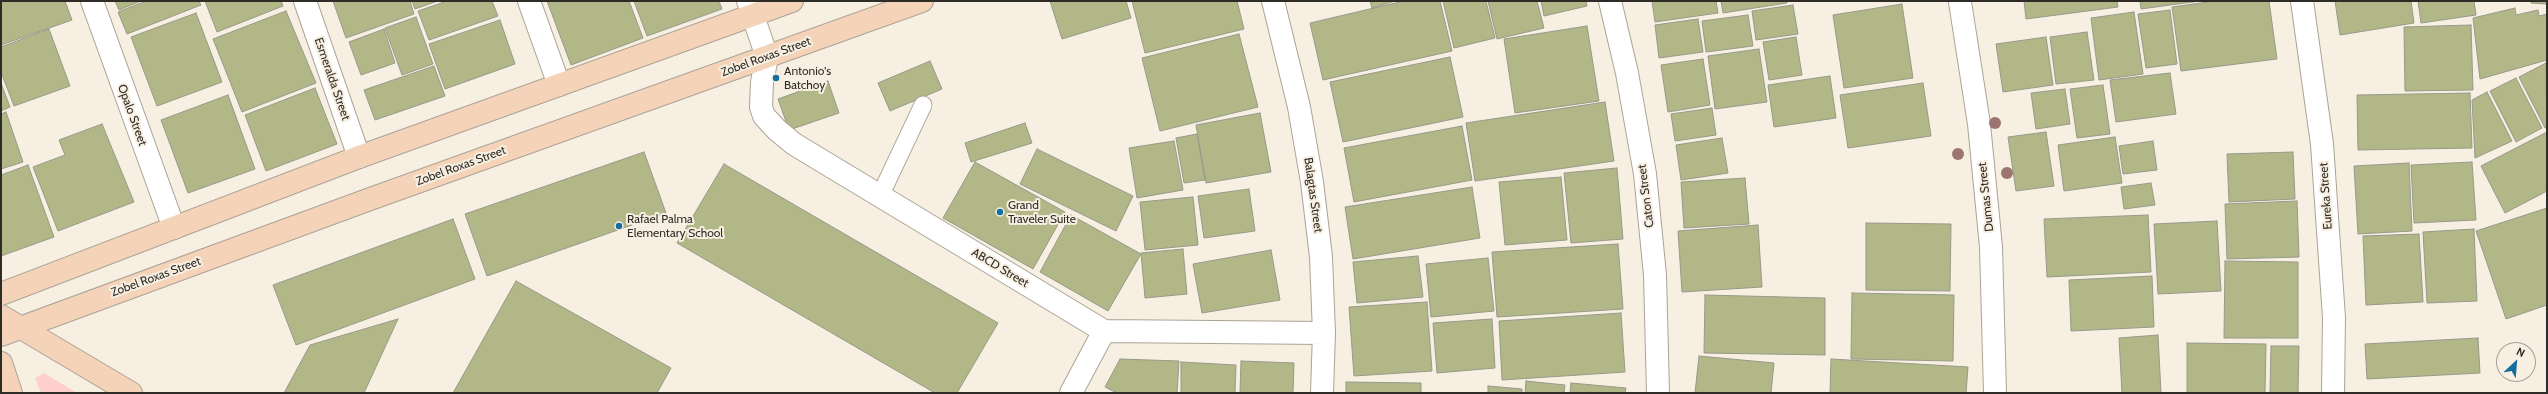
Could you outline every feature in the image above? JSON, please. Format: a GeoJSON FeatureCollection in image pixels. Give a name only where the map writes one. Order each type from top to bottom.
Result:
{"type":"FeatureCollection","features":[{"type":"Feature","properties":{"kind":"main road"},"geometry":{"type":"LineString","coordinates":[[1,294],[359,157],[559,84],[751,8],[792,1]]}},
{"type":"Feature","properties":{"kind":"main road","name":"Zobel Roxas Street"},"geometry":{"type":"LineString","coordinates":[[10,332],[366,200],[922,1]]}},
{"type":"Feature","properties":{"kind":"main road"},"geometry":{"type":"LineString","coordinates":[[1,316],[10,332],[131,393]]}},
{"type":"Feature","properties":{"kind":"main road"},"geometry":{"type":"LineString","coordinates":[[1,363],[11,393]]}},
{"type":"Feature","properties":{"kind":"street","name":"Opalo Street"},"geometry":{"type":"LineString","coordinates":[[92,1],[174,228]]}},
{"type":"Feature","properties":{"kind":"street","name":"Esmeralda Street"},"geometry":{"type":"LineString","coordinates":[[305,1],[359,157]]}},
{"type":"Feature","properties":{"kind":"street"},"geometry":{"type":"LineString","coordinates":[[529,1],[559,84]]}},
{"type":"Feature","properties":{"kind":"street","name":"Balagtas Street"},"geometry":{"type":"LineString","coordinates":[[1273,1],[1300,107],[1312,182],[1321,257],[1324,333],[1322,393]]}},
{"type":"Feature","properties":{"kind":"street","name":"Caton Street"},"geometry":{"type":"LineString","coordinates":[[1610,1],[1627,73],[1644,174],[1655,275],[1658,393]]}},
{"type":"Feature","properties":{"kind":"street","name":"Eureka Street"},"geometry":{"type":"LineString","coordinates":[[2302,1],[2322,144],[2334,318],[2333,393]]}},
{"type":"Feature","properties":{"kind":"street","name":"Dumas Street"},"geometry":{"type":"LineString","coordinates":[[1960,2],[1979,124],[1992,247],[1995,393]]}},
{"type":"Feature","properties":{"kind":"street"},"geometry":{"type":"LineString","coordinates":[[751,8],[767,57]]}},
{"type":"Feature","properties":{"kind":"street","name":"ABCD Street"},"geometry":{"type":"LineString","coordinates":[[767,57],[762,82],[761,107],[764,116],[794,144],[1104,332]]}},
{"type":"Feature","properties":{"kind":"street"},"geometry":{"type":"LineString","coordinates":[[1071,393],[1104,332],[1324,333]]}},
{"type":"Feature","properties":{"kind":"lane"},"geometry":{"type":"LineString","coordinates":[[880,196],[923,105]]}},
{"type":"Feature","properties":{"kind":"shaded area"},"geometry":{"type":"Polygon","coordinates":[[[44,373],[77,393],[41,393],[35,378],[44,373]]]}},
{"type":"Feature","properties":{"kind":"building"},"geometry":{"type":"Polygon","coordinates":[[[1,1],[65,1],[72,20],[1,45],[1,1]]]}},
{"type":"Feature","properties":{"kind":"building"},"geometry":{"type":"Polygon","coordinates":[[[115,1],[141,1],[119,10],[115,1]]]}},
{"type":"Feature","properties":{"kind":"building"},"geometry":{"type":"Polygon","coordinates":[[[146,1],[199,1],[201,5],[127,34],[118,12],[146,1]]]}},
{"type":"Feature","properties":{"kind":"building"},"geometry":{"type":"Polygon","coordinates":[[[205,1],[281,1],[283,6],[217,32],[205,1]]]}},
{"type":"Feature","properties":{"kind":"building"},"geometry":{"type":"Polygon","coordinates":[[[333,1],[410,1],[414,14],[346,38],[333,1]]]}},
{"type":"Feature","properties":{"kind":"building"},"geometry":{"type":"Polygon","coordinates":[[[412,1],[438,1],[415,9],[412,1]]]}},
{"type":"Feature","properties":{"kind":"building"},"geometry":{"type":"Polygon","coordinates":[[[447,1],[492,1],[498,16],[429,40],[418,11],[447,1]]]}},
{"type":"Feature","properties":{"kind":"building"},"geometry":{"type":"Polygon","coordinates":[[[547,1],[629,1],[643,38],[571,65],[547,1]]]}},
{"type":"Feature","properties":{"kind":"building"},"geometry":{"type":"Polygon","coordinates":[[[634,1],[719,1],[722,9],[647,36],[634,1]]]}},
{"type":"Feature","properties":{"kind":"building"},"geometry":{"type":"Polygon","coordinates":[[[1050,1],[1126,1],[1131,18],[1062,39],[1050,1]]]}},
{"type":"Feature","properties":{"kind":"building"},"geometry":{"type":"Polygon","coordinates":[[[1132,1],[1237,1],[1244,29],[1145,53],[1132,1]]]}},
{"type":"Feature","properties":{"kind":"building"},"geometry":{"type":"Polygon","coordinates":[[[1370,1],[1395,1],[1372,8],[1370,1]]]}},
{"type":"Feature","properties":{"kind":"building"},"geometry":{"type":"Polygon","coordinates":[[[1404,1],[1440,1],[1452,51],[1323,80],[1310,23],[1404,1]]]}},
{"type":"Feature","properties":{"kind":"building"},"geometry":{"type":"Polygon","coordinates":[[[1443,1],[1486,1],[1495,38],[1454,48],[1443,1]]]}},
{"type":"Feature","properties":{"kind":"building"},"geometry":{"type":"Polygon","coordinates":[[[1488,1],[1537,1],[1544,28],[1497,39],[1488,1]]]}},
{"type":"Feature","properties":{"kind":"building"},"geometry":{"type":"Polygon","coordinates":[[[1541,1],[1586,1],[1587,6],[1544,16],[1541,1]]]}},
{"type":"Feature","properties":{"kind":"building"},"geometry":{"type":"Polygon","coordinates":[[[1652,1],[1716,1],[1718,13],[1655,22],[1652,1]]]}},
{"type":"Feature","properties":{"kind":"building"},"geometry":{"type":"Polygon","coordinates":[[[1721,1],[1787,1],[1787,3],[1723,13],[1721,1]]]}},
{"type":"Feature","properties":{"kind":"building"},"geometry":{"type":"Polygon","coordinates":[[[2024,1],[2117,1],[2118,7],[2026,19],[2024,1]]]}},
{"type":"Feature","properties":{"kind":"building"},"geometry":{"type":"Polygon","coordinates":[[[2140,1],[2200,1],[2141,9],[2140,1]]]}},
{"type":"Feature","properties":{"kind":"building"},"geometry":{"type":"Polygon","coordinates":[[[2215,1],[2269,1],[2277,59],[2181,71],[2172,7],[2215,1]]]}},
{"type":"Feature","properties":{"kind":"building"},"geometry":{"type":"Polygon","coordinates":[[[2335,1],[2411,1],[2414,23],[2340,35],[2335,1]]]}},
{"type":"Feature","properties":{"kind":"building"},"geometry":{"type":"Polygon","coordinates":[[[2418,1],[2474,1],[2476,15],[2421,23],[2418,1]]]}},
{"type":"Feature","properties":{"kind":"building"},"geometry":{"type":"Polygon","coordinates":[[[2531,1],[2547,1],[2547,4],[2531,3],[2531,1]]]}},
{"type":"Feature","properties":{"kind":"building"},"geometry":{"type":"Polygon","coordinates":[[[1902,4],[1913,78],[1844,88],[1833,15],[1902,4]]]}},
{"type":"Feature","properties":{"kind":"building"},"geometry":{"type":"Polygon","coordinates":[[[1793,5],[1798,34],[1756,40],[1752,11],[1793,5]]]}},
{"type":"Feature","properties":{"kind":"building"},"geometry":{"type":"Polygon","coordinates":[[[2515,8],[2516,15],[2538,10],[2539,16],[2547,14],[2547,60],[2480,79],[2473,18],[2515,8]]]}},
{"type":"Feature","properties":{"kind":"building"},"geometry":{"type":"Polygon","coordinates":[[[2170,10],[2177,64],[2146,68],[2138,14],[2170,10]]]}},
{"type":"Feature","properties":{"kind":"building"},"geometry":{"type":"Polygon","coordinates":[[[286,11],[316,83],[242,112],[213,39],[286,11]]]}},
{"type":"Feature","properties":{"kind":"building"},"geometry":{"type":"Polygon","coordinates":[[[2134,12],[2143,74],[2099,80],[2091,18],[2134,12]]]}},
{"type":"Feature","properties":{"kind":"building"},"geometry":{"type":"Polygon","coordinates":[[[196,13],[222,82],[157,106],[131,37],[196,13]]]}},
{"type":"Feature","properties":{"kind":"building"},"geometry":{"type":"Polygon","coordinates":[[[1748,15],[1753,46],[1706,52],[1702,21],[1748,15]]]}},
{"type":"Feature","properties":{"kind":"building"},"geometry":{"type":"Polygon","coordinates":[[[416,17],[433,64],[402,75],[385,28],[416,17]]]}},
{"type":"Feature","properties":{"kind":"building"},"geometry":{"type":"Polygon","coordinates":[[[1698,19],[1703,52],[1659,58],[1655,25],[1698,19]]]}},
{"type":"Feature","properties":{"kind":"building"},"geometry":{"type":"Polygon","coordinates":[[[500,20],[515,64],[445,89],[429,44],[500,20]]]}},
{"type":"Feature","properties":{"kind":"building"},"geometry":{"type":"Polygon","coordinates":[[[2471,25],[2473,90],[2405,91],[2404,27],[2471,25]]]}},
{"type":"Feature","properties":{"kind":"building"},"geometry":{"type":"Polygon","coordinates":[[[1587,26],[1599,101],[1515,113],[1504,39],[1587,26]]]}},
{"type":"Feature","properties":{"kind":"building"},"geometry":{"type":"Polygon","coordinates":[[[49,29],[70,86],[14,106],[1,72],[1,47],[49,29]]]}},
{"type":"Feature","properties":{"kind":"building"},"geometry":{"type":"Polygon","coordinates":[[[384,29],[395,63],[361,75],[349,42],[384,29]]]}},
{"type":"Feature","properties":{"kind":"building"},"geometry":{"type":"Polygon","coordinates":[[[2087,32],[2094,80],[2056,84],[2050,37],[2087,32]]]}},
{"type":"Feature","properties":{"kind":"building"},"geometry":{"type":"Polygon","coordinates":[[[1239,34],[1258,107],[1160,131],[1142,58],[1239,34]]]}},
{"type":"Feature","properties":{"kind":"building"},"geometry":{"type":"Polygon","coordinates":[[[1796,37],[1802,75],[1769,80],[1763,42],[1796,37]]]}},
{"type":"Feature","properties":{"kind":"building"},"geometry":{"type":"Polygon","coordinates":[[[2046,37],[2053,85],[2003,92],[1996,44],[2046,37]]]}},
{"type":"Feature","properties":{"kind":"building"},"geometry":{"type":"Polygon","coordinates":[[[1759,49],[1767,102],[1715,109],[1708,56],[1759,49]]]}},
{"type":"Feature","properties":{"kind":"building"},"geometry":{"type":"Polygon","coordinates":[[[1450,57],[1463,117],[1343,142],[1330,82],[1450,57]]]}},
{"type":"Feature","properties":{"kind":"building"},"geometry":{"type":"Polygon","coordinates":[[[1703,59],[1710,105],[1668,112],[1661,65],[1703,59]]]}},
{"type":"Feature","properties":{"kind":"building"},"geometry":{"type":"Polygon","coordinates":[[[930,61],[942,89],[890,111],[878,83],[930,61]]]}},
{"type":"Feature","properties":{"kind":"building"},"geometry":{"type":"Polygon","coordinates":[[[2546,63],[2547,127],[2545,128],[2519,77],[2546,63]]]}},
{"type":"Feature","properties":{"kind":"building"},"geometry":{"type":"Polygon","coordinates":[[[434,66],[445,96],[375,120],[364,90],[434,66]]]}},
{"type":"Feature","properties":{"kind":"building"},"geometry":{"type":"Polygon","coordinates":[[[2170,73],[2176,114],[2116,122],[2110,80],[2170,73]]]}},
{"type":"Feature","properties":{"kind":"building"},"geometry":{"type":"Polygon","coordinates":[[[1830,76],[1836,118],[1774,127],[1768,85],[1830,76]]]}},
{"type":"Feature","properties":{"kind":"building"},"geometry":{"type":"Polygon","coordinates":[[[2516,78],[2542,128],[2516,142],[2490,91],[2516,78]]]}},
{"type":"Feature","properties":{"kind":"building"},"geometry":{"type":"Polygon","coordinates":[[[828,81],[839,113],[789,130],[778,99],[828,81]]]}},
{"type":"Feature","properties":{"kind":"building"},"geometry":{"type":"Polygon","coordinates":[[[1,83],[10,107],[1,111],[1,83]]]}},
{"type":"Feature","properties":{"kind":"building"},"geometry":{"type":"Polygon","coordinates":[[[1923,83],[1931,136],[1848,148],[1840,95],[1923,83]]]}},
{"type":"Feature","properties":{"kind":"building"},"geometry":{"type":"Polygon","coordinates":[[[2103,85],[2110,134],[2077,138],[2070,89],[2103,85]]]}},
{"type":"Feature","properties":{"kind":"building"},"geometry":{"type":"Polygon","coordinates":[[[315,88],[337,144],[266,171],[245,115],[315,88]]]}},
{"type":"Feature","properties":{"kind":"building"},"geometry":{"type":"Polygon","coordinates":[[[2065,89],[2070,124],[2036,129],[2031,93],[2065,89]]]}},
{"type":"Feature","properties":{"kind":"building"},"geometry":{"type":"Polygon","coordinates":[[[2487,92],[2512,141],[2475,158],[2472,100],[2487,92]]]}},
{"type":"Feature","properties":{"kind":"building"},"geometry":{"type":"Polygon","coordinates":[[[2470,93],[2472,148],[2358,150],[2357,95],[2470,93]]]}},
{"type":"Feature","properties":{"kind":"building"},"geometry":{"type":"Polygon","coordinates":[[[228,95],[255,169],[188,193],[161,120],[228,95]]]}},
{"type":"Feature","properties":{"kind":"building"},"geometry":{"type":"Polygon","coordinates":[[[1605,102],[1614,161],[1475,181],[1466,123],[1605,102]]]}},
{"type":"Feature","properties":{"kind":"building"},"geometry":{"type":"Polygon","coordinates":[[[1712,108],[1716,135],[1675,141],[1671,114],[1712,108]]]}},
{"type":"Feature","properties":{"kind":"building"},"geometry":{"type":"Polygon","coordinates":[[[6,112],[23,162],[1,169],[1,114],[6,112]]]}},
{"type":"Feature","properties":{"kind":"building"},"geometry":{"type":"Polygon","coordinates":[[[1260,113],[1271,172],[1206,183],[1196,125],[1260,113]]]}},
{"type":"Feature","properties":{"kind":"building"},"geometry":{"type":"Polygon","coordinates":[[[1025,123],[1032,143],[971,162],[965,143],[1025,123]]]}},
{"type":"Feature","properties":{"kind":"building"},"geometry":{"type":"Polygon","coordinates":[[[102,124],[134,202],[58,231],[33,167],[65,155],[59,140],[102,124]]]}},
{"type":"Feature","properties":{"kind":"building"},"geometry":{"type":"Polygon","coordinates":[[[1462,126],[1472,180],[1354,202],[1344,148],[1462,126]]]}},
{"type":"Feature","properties":{"kind":"building"},"geometry":{"type":"Polygon","coordinates":[[[2046,132],[2054,186],[2016,191],[2008,137],[2046,132]]]}},
{"type":"Feature","properties":{"kind":"building"},"geometry":{"type":"Polygon","coordinates":[[[2547,132],[2547,191],[2505,213],[2481,166],[2547,132]]]}},
{"type":"Feature","properties":{"kind":"building"},"geometry":{"type":"Polygon","coordinates":[[[1197,134],[1205,180],[1184,183],[1176,138],[1197,134]]]}},
{"type":"Feature","properties":{"kind":"building"},"geometry":{"type":"Polygon","coordinates":[[[2115,137],[2122,183],[2064,191],[2058,145],[2115,137]]]}},
{"type":"Feature","properties":{"kind":"building"},"geometry":{"type":"Polygon","coordinates":[[[1722,138],[1728,173],[1681,180],[1676,145],[1722,138]]]}},
{"type":"Feature","properties":{"kind":"building"},"geometry":{"type":"Polygon","coordinates":[[[1174,141],[1183,190],[1137,198],[1129,148],[1174,141]]]}},
{"type":"Feature","properties":{"kind":"building"},"geometry":{"type":"Polygon","coordinates":[[[2153,141],[2157,170],[2123,174],[2119,146],[2153,141]]]}},
{"type":"Feature","properties":{"kind":"building"},"geometry":{"type":"Polygon","coordinates":[[[1037,149],[1133,196],[1116,231],[1020,184],[1037,149]]]}},
{"type":"Feature","properties":{"kind":"building"},"geometry":{"type":"Polygon","coordinates":[[[644,152],[666,213],[487,276],[465,214],[644,152]]]}},
{"type":"Feature","properties":{"kind":"building"},"geometry":{"type":"Polygon","coordinates":[[[2293,152],[2295,199],[2229,202],[2227,154],[2293,152]]]}},
{"type":"Feature","properties":{"kind":"building"},"geometry":{"type":"Polygon","coordinates":[[[975,162],[1065,212],[1033,269],[943,218],[975,162]]]}},
{"type":"Feature","properties":{"kind":"building"},"geometry":{"type":"Polygon","coordinates":[[[2472,162],[2476,220],[2414,223],[2411,165],[2472,162]]]}},
{"type":"Feature","properties":{"kind":"building"},"geometry":{"type":"Polygon","coordinates":[[[2409,163],[2412,231],[2358,234],[2354,166],[2409,163]]]}},
{"type":"Feature","properties":{"kind":"building"},"geometry":{"type":"Polygon","coordinates":[[[724,164],[998,323],[957,393],[935,393],[677,243],[724,164]]]}},
{"type":"Feature","properties":{"kind":"building"},"geometry":{"type":"Polygon","coordinates":[[[28,165],[54,237],[1,256],[1,175],[28,165]]]}},
{"type":"Feature","properties":{"kind":"building"},"geometry":{"type":"Polygon","coordinates":[[[1617,168],[1623,239],[1571,243],[1564,173],[1617,168]]]}},
{"type":"Feature","properties":{"kind":"building"},"geometry":{"type":"Polygon","coordinates":[[[1561,177],[1567,240],[1505,245],[1499,182],[1561,177]]]}},
{"type":"Feature","properties":{"kind":"building"},"geometry":{"type":"Polygon","coordinates":[[[1745,178],[1749,224],[1684,228],[1681,182],[1745,178]]]}},
{"type":"Feature","properties":{"kind":"building"},"geometry":{"type":"Polygon","coordinates":[[[2151,183],[2155,205],[2124,209],[2121,187],[2151,183]]]}},
{"type":"Feature","properties":{"kind":"building"},"geometry":{"type":"Polygon","coordinates":[[[1472,187],[1480,238],[1353,259],[1345,207],[1472,187]]]}},
{"type":"Feature","properties":{"kind":"building"},"geometry":{"type":"Polygon","coordinates":[[[1249,189],[1255,231],[1204,238],[1198,196],[1249,189]]]}},
{"type":"Feature","properties":{"kind":"building"},"geometry":{"type":"Polygon","coordinates":[[[1193,197],[1198,245],[1145,250],[1140,202],[1193,197]]]}},
{"type":"Feature","properties":{"kind":"building"},"geometry":{"type":"Polygon","coordinates":[[[2297,201],[2299,257],[2227,259],[2225,204],[2297,201]]]}},
{"type":"Feature","properties":{"kind":"building"},"geometry":{"type":"Polygon","coordinates":[[[2547,208],[2547,305],[2506,319],[2476,231],[2547,208]]]}},
{"type":"Feature","properties":{"kind":"building"},"geometry":{"type":"Polygon","coordinates":[[[1071,215],[1141,254],[1108,311],[1040,272],[1071,215]]]}},
{"type":"Feature","properties":{"kind":"building"},"geometry":{"type":"Polygon","coordinates":[[[2148,215],[2151,272],[2047,277],[2044,219],[2148,215]]]}},
{"type":"Feature","properties":{"kind":"building"},"geometry":{"type":"Polygon","coordinates":[[[453,219],[475,279],[296,345],[273,285],[453,219]]]}},
{"type":"Feature","properties":{"kind":"building"},"geometry":{"type":"Polygon","coordinates":[[[2217,221],[2221,291],[2158,294],[2154,224],[2217,221]]]}},
{"type":"Feature","properties":{"kind":"building"},"geometry":{"type":"Polygon","coordinates":[[[1866,223],[1951,224],[1950,291],[1866,290],[1866,223]]]}},
{"type":"Feature","properties":{"kind":"building"},"geometry":{"type":"Polygon","coordinates":[[[1758,225],[1762,287],[1682,292],[1678,231],[1758,225]]]}},
{"type":"Feature","properties":{"kind":"building"},"geometry":{"type":"Polygon","coordinates":[[[2474,229],[2477,301],[2427,303],[2423,232],[2474,229]]]}},
{"type":"Feature","properties":{"kind":"building"},"geometry":{"type":"Polygon","coordinates":[[[2419,234],[2423,302],[2366,305],[2363,236],[2419,234]]]}},
{"type":"Feature","properties":{"kind":"building"},"geometry":{"type":"Polygon","coordinates":[[[1618,244],[1623,309],[1497,317],[1492,252],[1618,244]]]}},
{"type":"Feature","properties":{"kind":"building"},"geometry":{"type":"Polygon","coordinates":[[[1183,249],[1187,294],[1145,298],[1141,253],[1183,249]]]}},
{"type":"Feature","properties":{"kind":"building"},"geometry":{"type":"Polygon","coordinates":[[[1271,250],[1280,300],[1202,313],[1193,264],[1271,250]]]}},
{"type":"Feature","properties":{"kind":"building"},"geometry":{"type":"Polygon","coordinates":[[[1418,256],[1423,297],[1357,303],[1353,262],[1418,256]]]}},
{"type":"Feature","properties":{"kind":"building"},"geometry":{"type":"Polygon","coordinates":[[[1488,258],[1494,311],[1431,317],[1426,264],[1488,258]]]}},
{"type":"Feature","properties":{"kind":"building"},"geometry":{"type":"Polygon","coordinates":[[[2225,261],[2298,262],[2298,338],[2224,338],[2225,261]]]}},
{"type":"Feature","properties":{"kind":"building"},"geometry":{"type":"Polygon","coordinates":[[[2152,276],[2154,327],[2071,331],[2069,280],[2152,276]]]}},
{"type":"Feature","properties":{"kind":"building"},"geometry":{"type":"Polygon","coordinates":[[[516,281],[671,368],[657,393],[453,393],[516,281]]]}},
{"type":"Feature","properties":{"kind":"building"},"geometry":{"type":"Polygon","coordinates":[[[1852,293],[1954,295],[1953,361],[1851,359],[1852,293]]]}},
{"type":"Feature","properties":{"kind":"building"},"geometry":{"type":"Polygon","coordinates":[[[1705,295],[1825,298],[1825,355],[1704,353],[1705,295]]]}},
{"type":"Feature","properties":{"kind":"building"},"geometry":{"type":"Polygon","coordinates":[[[1427,302],[1432,371],[1354,376],[1349,307],[1427,302]]]}},
{"type":"Feature","properties":{"kind":"building"},"geometry":{"type":"Polygon","coordinates":[[[1621,313],[1625,372],[1502,380],[1499,321],[1621,313]]]}},
{"type":"Feature","properties":{"kind":"building"},"geometry":{"type":"Polygon","coordinates":[[[398,319],[364,393],[284,393],[310,345],[398,319]]]}},
{"type":"Feature","properties":{"kind":"building"},"geometry":{"type":"Polygon","coordinates":[[[1492,319],[1495,368],[1437,373],[1433,323],[1492,319]]]}},
{"type":"Feature","properties":{"kind":"building"},"geometry":{"type":"Polygon","coordinates":[[[2158,335],[2161,393],[2122,393],[2119,338],[2158,335]]]}},
{"type":"Feature","properties":{"kind":"building"},"geometry":{"type":"Polygon","coordinates":[[[2478,338],[2480,373],[2367,379],[2365,344],[2478,338]]]}},
{"type":"Feature","properties":{"kind":"building"},"geometry":{"type":"Polygon","coordinates":[[[2187,343],[2266,344],[2265,393],[2187,393],[2187,343]]]}},
{"type":"Feature","properties":{"kind":"building"},"geometry":{"type":"Polygon","coordinates":[[[2271,346],[2299,346],[2298,393],[2270,393],[2271,346]]]}},
{"type":"Feature","properties":{"kind":"building"},"geometry":{"type":"Polygon","coordinates":[[[1699,356],[1774,363],[1771,393],[1695,393],[1699,356]]]}},
{"type":"Feature","properties":{"kind":"building"},"geometry":{"type":"Polygon","coordinates":[[[1120,359],[1179,361],[1177,393],[1117,393],[1105,387],[1120,359]]]}},
{"type":"Feature","properties":{"kind":"building"},"geometry":{"type":"Polygon","coordinates":[[[1831,359],[1968,367],[1966,393],[1830,393],[1831,359]]]}},
{"type":"Feature","properties":{"kind":"building"},"geometry":{"type":"Polygon","coordinates":[[[1241,361],[1294,363],[1293,393],[1240,393],[1241,361]]]}},
{"type":"Feature","properties":{"kind":"building"},"geometry":{"type":"Polygon","coordinates":[[[1181,362],[1236,365],[1235,393],[1181,393],[1181,362]]]}},
{"type":"Feature","properties":{"kind":"building"},"geometry":{"type":"Polygon","coordinates":[[[1526,381],[1565,385],[1564,393],[1525,393],[1526,381]]]}},
{"type":"Feature","properties":{"kind":"building"},"geometry":{"type":"Polygon","coordinates":[[[1346,382],[1421,383],[1421,393],[1346,393],[1346,382]]]}},
{"type":"Feature","properties":{"kind":"building"},"geometry":{"type":"Polygon","coordinates":[[[1571,383],[1626,388],[1625,393],[1570,393],[1571,383]]]}},
{"type":"Feature","properties":{"kind":"building"},"geometry":{"type":"Polygon","coordinates":[[[1488,386],[1522,389],[1522,393],[1488,393],[1488,386]]]}},
{"type":"Feature","properties":{"kind":"place","name":"Antonio's Batchoy"},"geometry":{"type":"Point","coordinates":[776,78]}},
{"type":"Feature","properties":{"kind":"place","name":"Grand Traveler Suite"},"geometry":{"type":"Point","coordinates":[1000,212]}},
{"type":"Feature","properties":{"kind":"place","name":"Rafael Palma Elementary School"},"geometry":{"type":"Point","coordinates":[619,226]}}]}
